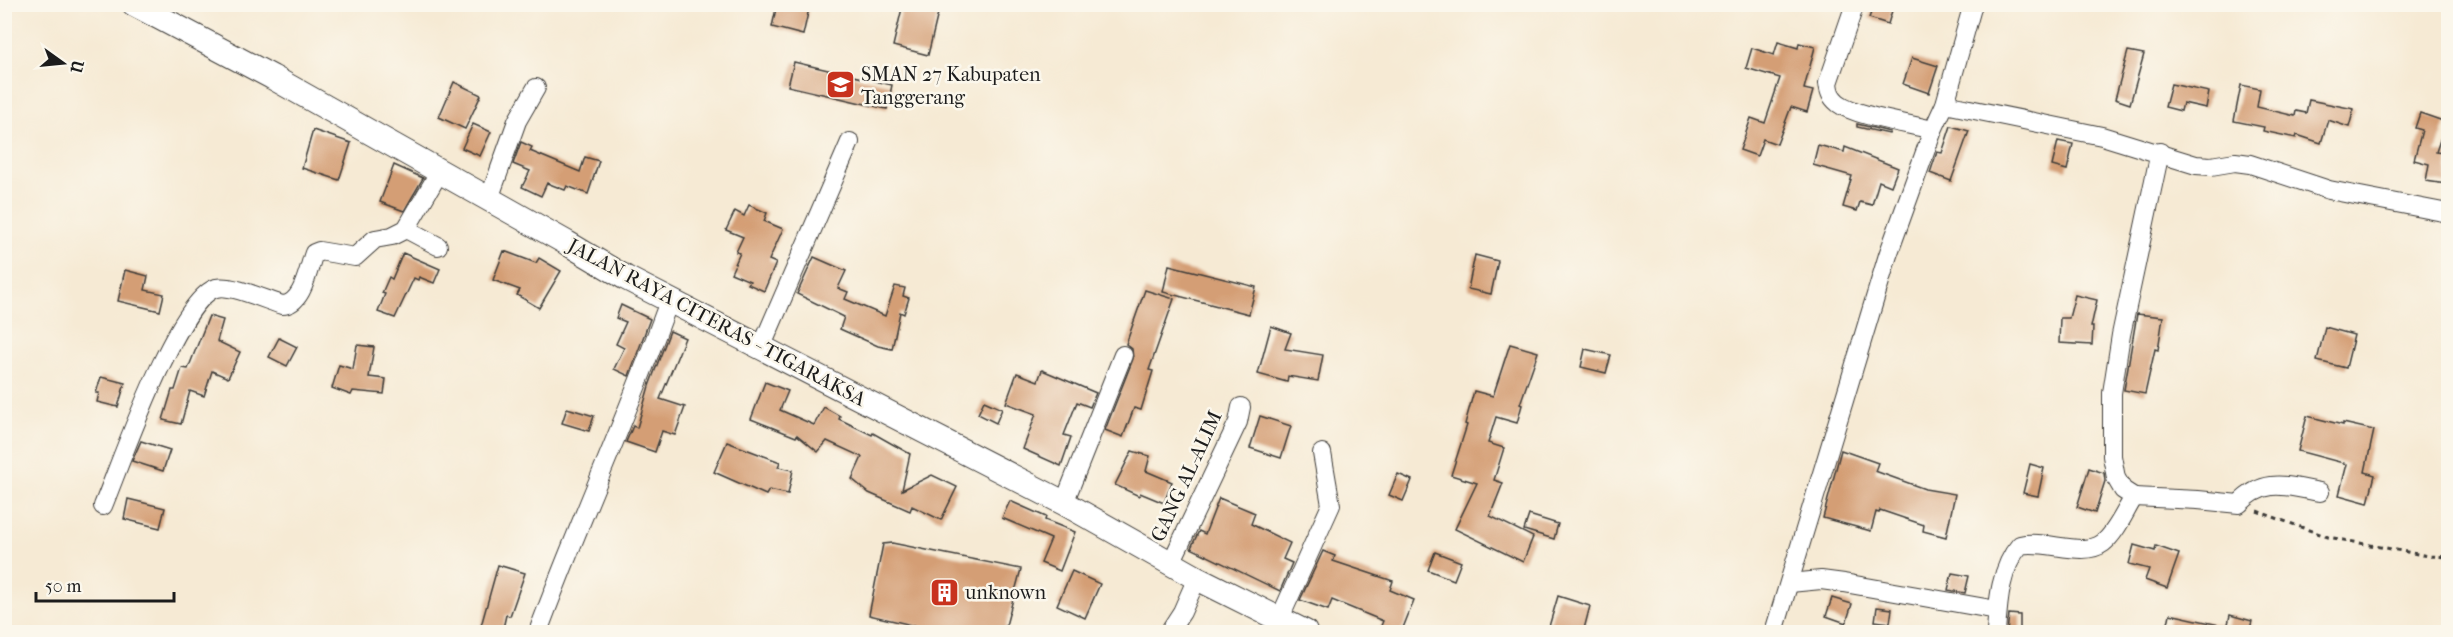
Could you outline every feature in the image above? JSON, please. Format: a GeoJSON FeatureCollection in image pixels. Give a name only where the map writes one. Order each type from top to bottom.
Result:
{"type":"FeatureCollection","features":[{"type":"Feature","properties":{"kind":"main road","name":"JALAN RAYA CITERAS - TIGARAKSA"},"geometry":{"type":"LineString","coordinates":[[134,4],[272,77],[669,301],[1064,502],[1197,578],[1280,618],[1305,633]]}},
{"type":"Feature","properties":{"kind":"street"},"geometry":{"type":"LineString","coordinates":[[1855,4],[1828,83],[1830,94],[1839,104],[1854,110],[1933,130]]}},
{"type":"Feature","properties":{"kind":"street"},"geometry":{"type":"LineString","coordinates":[[1774,633],[1888,255],[1933,130],[1946,104],[1973,4]]}},
{"type":"Feature","properties":{"kind":"street"},"geometry":{"type":"LineString","coordinates":[[489,200],[517,121],[536,88]]}},
{"type":"Feature","properties":{"kind":"street"},"geometry":{"type":"LineString","coordinates":[[1946,104],[2102,136],[2160,152],[2196,165],[2211,166],[2235,162],[2250,164],[2329,190],[2448,213]]}},
{"type":"Feature","properties":{"kind":"street"},"geometry":{"type":"LineString","coordinates":[[761,348],[850,142]]}},
{"type":"Feature","properties":{"kind":"street"},"geometry":{"type":"LineString","coordinates":[[2160,152],[2121,335],[2112,393],[2112,456],[2116,478],[2123,490],[2134,496],[2239,504],[2247,496],[2274,484],[2320,492]]}},
{"type":"Feature","properties":{"kind":"street"},"geometry":{"type":"LineString","coordinates":[[103,506],[151,387],[180,331],[206,293],[221,287],[287,305],[296,300],[316,252],[355,257],[375,239],[392,236],[405,230],[440,171]]}},
{"type":"Feature","properties":{"kind":"street"},"geometry":{"type":"LineString","coordinates":[[405,230],[438,246]]}},
{"type":"Feature","properties":{"kind":"street"},"geometry":{"type":"LineString","coordinates":[[538,633],[566,556],[626,413],[669,301]]}},
{"type":"Feature","properties":{"kind":"street"},"geometry":{"type":"LineString","coordinates":[[1064,502],[1122,355]]}},
{"type":"Feature","properties":{"kind":"street","name":"GANG AL-ALIM"},"geometry":{"type":"LineString","coordinates":[[1171,563],[1238,422],[1241,407]]}},
{"type":"Feature","properties":{"kind":"street"},"geometry":{"type":"LineString","coordinates":[[1280,618],[1331,505],[1322,453]]}},
{"type":"Feature","properties":{"kind":"street"},"geometry":{"type":"LineString","coordinates":[[1995,633],[1997,610],[2006,569],[2012,554],[2020,545],[2047,544],[2082,549],[2095,548],[2104,543],[2111,534],[2134,496]]}},
{"type":"Feature","properties":{"kind":"street"},"geometry":{"type":"LineString","coordinates":[[1169,633],[1182,612],[1197,578]]}},
{"type":"Feature","properties":{"kind":"street"},"geometry":{"type":"LineString","coordinates":[[1790,582],[1821,580],[1844,583],[1997,610]]}},
{"type":"Feature","properties":{"kind":"path"},"geometry":{"type":"LineString","coordinates":[[2239,504],[2328,537],[2428,556],[2448,557]]}},
{"type":"Feature","properties":{"kind":"building"},"geometry":{"type":"Polygon","coordinates":[[[777,4],[810,4],[803,35],[772,27],[777,4]]]}},
{"type":"Feature","properties":{"kind":"building"},"geometry":{"type":"Polygon","coordinates":[[[903,4],[919,4],[939,9],[928,55],[893,46],[903,4]]]}},
{"type":"Feature","properties":{"kind":"building"},"geometry":{"type":"Polygon","coordinates":[[[1874,4],[1894,4],[1888,24],[1869,18],[1874,4]]]}},
{"type":"Feature","properties":{"kind":"building"},"geometry":{"type":"Polygon","coordinates":[[[1778,42],[1798,48],[1799,43],[1815,47],[1804,89],[1813,91],[1807,112],[1791,107],[1777,144],[1763,139],[1757,156],[1740,150],[1751,118],[1765,123],[1780,78],[1746,68],[1752,48],[1774,55],[1778,42]]]}},
{"type":"Feature","properties":{"kind":"building"},"geometry":{"type":"Polygon","coordinates":[[[2128,51],[2144,54],[2130,104],[2115,99],[2128,51]]]}},
{"type":"Feature","properties":{"kind":"building"},"geometry":{"type":"Polygon","coordinates":[[[1912,58],[1938,66],[1929,93],[1903,84],[1912,58]]]}},
{"type":"Feature","properties":{"kind":"building","name":"SMAN 27 Kabupaten Tanggerang"},"geometry":{"type":"Polygon","coordinates":[[[794,62],[892,85],[887,109],[788,86],[794,62]]]}},
{"type":"Feature","properties":{"kind":"building"},"geometry":{"type":"Polygon","coordinates":[[[454,82],[481,95],[465,129],[439,117],[454,82]]]}},
{"type":"Feature","properties":{"kind":"building"},"geometry":{"type":"Polygon","coordinates":[[[2171,84],[2209,92],[2206,108],[2183,103],[2181,111],[2165,107],[2171,84]]]}},
{"type":"Feature","properties":{"kind":"building"},"geometry":{"type":"Polygon","coordinates":[[[2241,85],[2260,89],[2257,107],[2295,116],[2296,111],[2306,113],[2309,100],[2354,109],[2349,127],[2328,120],[2321,143],[2297,135],[2296,138],[2263,131],[2264,127],[2234,121],[2241,85]]]}},
{"type":"Feature","properties":{"kind":"building"},"geometry":{"type":"Polygon","coordinates":[[[2420,113],[2446,122],[2436,152],[2448,154],[2446,184],[2426,181],[2429,164],[2414,160],[2422,130],[2415,128],[2420,113]]]}},
{"type":"Feature","properties":{"kind":"building"},"geometry":{"type":"Polygon","coordinates":[[[473,124],[491,132],[480,156],[462,148],[473,124]]]}},
{"type":"Feature","properties":{"kind":"building"},"geometry":{"type":"Polygon","coordinates":[[[1857,124],[1890,132],[1889,134],[1857,127],[1857,124]]]}},
{"type":"Feature","properties":{"kind":"building"},"geometry":{"type":"Polygon","coordinates":[[[1951,126],[1969,131],[1951,181],[1930,173],[1937,152],[1942,153],[1951,126]]]}},
{"type":"Feature","properties":{"kind":"building"},"geometry":{"type":"Polygon","coordinates":[[[313,130],[351,143],[339,180],[302,168],[313,130]]]}},
{"type":"Feature","properties":{"kind":"building"},"geometry":{"type":"Polygon","coordinates":[[[2058,141],[2073,144],[2067,170],[2052,166],[2058,141]]]}},
{"type":"Feature","properties":{"kind":"building"},"geometry":{"type":"Polygon","coordinates":[[[521,142],[532,147],[530,151],[580,172],[585,157],[599,161],[588,194],[567,186],[565,190],[547,183],[541,196],[522,187],[530,171],[513,164],[521,142]]]}},
{"type":"Feature","properties":{"kind":"building"},"geometry":{"type":"Polygon","coordinates":[[[1818,145],[1844,152],[1845,147],[1898,168],[1891,186],[1879,181],[1872,205],[1860,202],[1857,211],[1843,207],[1852,176],[1813,165],[1818,145]]]}},
{"type":"Feature","properties":{"kind":"building"},"geometry":{"type":"Polygon","coordinates":[[[394,165],[423,178],[404,211],[380,202],[394,165]]]}},
{"type":"Feature","properties":{"kind":"building"},"geometry":{"type":"Polygon","coordinates":[[[749,205],[767,213],[764,221],[783,229],[769,260],[776,263],[764,291],[748,284],[750,281],[731,273],[740,253],[736,252],[743,237],[726,230],[735,211],[744,216],[749,205]]]}},
{"type":"Feature","properties":{"kind":"building"},"geometry":{"type":"Polygon","coordinates":[[[504,251],[536,263],[539,258],[561,271],[539,308],[517,295],[520,290],[493,280],[504,251]]]}},
{"type":"Feature","properties":{"kind":"building"},"geometry":{"type":"Polygon","coordinates":[[[403,253],[440,269],[434,283],[419,277],[418,280],[414,278],[395,318],[378,312],[385,294],[382,293],[389,277],[392,279],[403,253]]]}},
{"type":"Feature","properties":{"kind":"building"},"geometry":{"type":"Polygon","coordinates":[[[1475,255],[1498,261],[1491,294],[1468,289],[1475,255]]]}},
{"type":"Feature","properties":{"kind":"building"},"geometry":{"type":"Polygon","coordinates":[[[814,257],[846,271],[838,288],[848,292],[845,299],[885,316],[895,286],[905,288],[903,296],[909,298],[904,314],[900,312],[892,349],[878,346],[840,329],[844,317],[797,294],[814,257]]]}},
{"type":"Feature","properties":{"kind":"building"},"geometry":{"type":"Polygon","coordinates":[[[1169,265],[1256,287],[1249,314],[1163,292],[1169,265]]]}},
{"type":"Feature","properties":{"kind":"building"},"geometry":{"type":"Polygon","coordinates":[[[125,270],[148,276],[145,290],[164,294],[160,311],[118,301],[125,270]]]}},
{"type":"Feature","properties":{"kind":"building"},"geometry":{"type":"Polygon","coordinates":[[[1145,290],[1174,299],[1149,370],[1153,371],[1141,410],[1134,408],[1123,437],[1105,430],[1133,359],[1132,349],[1126,344],[1145,290]]]}},
{"type":"Feature","properties":{"kind":"building"},"geometry":{"type":"Polygon","coordinates":[[[2075,295],[2097,300],[2091,327],[2093,327],[2092,345],[2059,343],[2060,318],[2069,318],[2075,295]]]}},
{"type":"Feature","properties":{"kind":"building"},"geometry":{"type":"Polygon","coordinates":[[[621,305],[650,319],[629,376],[614,369],[624,348],[616,344],[626,322],[616,318],[621,305]]]}},
{"type":"Feature","properties":{"kind":"building"},"geometry":{"type":"Polygon","coordinates":[[[2137,314],[2163,317],[2158,350],[2155,349],[2145,394],[2124,390],[2137,314]]]}},
{"type":"Feature","properties":{"kind":"building"},"geometry":{"type":"Polygon","coordinates":[[[209,316],[223,320],[217,341],[240,352],[228,378],[212,371],[204,396],[190,391],[181,424],[163,420],[172,390],[175,390],[182,368],[188,369],[209,316]]]}},
{"type":"Feature","properties":{"kind":"building"},"geometry":{"type":"Polygon","coordinates":[[[1271,326],[1291,333],[1285,349],[1323,355],[1318,381],[1288,376],[1287,382],[1258,374],[1271,326]]]}},
{"type":"Feature","properties":{"kind":"building"},"geometry":{"type":"Polygon","coordinates":[[[2325,327],[2354,335],[2346,368],[2317,361],[2325,327]]]}},
{"type":"Feature","properties":{"kind":"building"},"geometry":{"type":"Polygon","coordinates":[[[670,331],[685,338],[660,399],[685,407],[675,435],[662,431],[655,452],[626,442],[633,426],[637,428],[649,386],[670,331]]]}},
{"type":"Feature","properties":{"kind":"building"},"geometry":{"type":"Polygon","coordinates":[[[279,338],[297,347],[287,366],[269,357],[279,338]]]}},
{"type":"Feature","properties":{"kind":"building"},"geometry":{"type":"Polygon","coordinates":[[[1510,344],[1538,352],[1520,404],[1522,405],[1517,423],[1496,417],[1488,443],[1504,448],[1494,480],[1503,483],[1490,516],[1533,537],[1523,562],[1455,529],[1477,483],[1451,475],[1467,425],[1465,424],[1474,391],[1493,396],[1510,344]]]}},
{"type":"Feature","properties":{"kind":"building"},"geometry":{"type":"Polygon","coordinates":[[[357,345],[374,347],[369,377],[386,379],[384,394],[353,391],[351,395],[332,388],[339,365],[353,369],[357,345]]]}},
{"type":"Feature","properties":{"kind":"building"},"geometry":{"type":"Polygon","coordinates":[[[1585,349],[1611,355],[1606,373],[1581,367],[1585,349]]]}},
{"type":"Feature","properties":{"kind":"building"},"geometry":{"type":"Polygon","coordinates":[[[1042,370],[1096,393],[1090,407],[1077,402],[1064,435],[1071,437],[1061,466],[1023,449],[1036,414],[1006,403],[1017,373],[1038,381],[1042,370]]]}},
{"type":"Feature","properties":{"kind":"building"},"geometry":{"type":"Polygon","coordinates":[[[101,377],[125,383],[118,407],[97,402],[99,393],[96,393],[101,377]]]}},
{"type":"Feature","properties":{"kind":"building"},"geometry":{"type":"Polygon","coordinates":[[[765,382],[788,391],[780,410],[814,425],[824,407],[840,416],[839,419],[872,435],[873,433],[910,454],[902,490],[932,475],[957,487],[941,520],[912,506],[910,511],[869,493],[852,479],[862,457],[827,441],[818,452],[797,435],[796,437],[751,419],[765,382]]]}},
{"type":"Feature","properties":{"kind":"building"},"geometry":{"type":"Polygon","coordinates":[[[984,401],[1002,409],[996,423],[978,414],[984,401]]]}},
{"type":"Feature","properties":{"kind":"building"},"geometry":{"type":"Polygon","coordinates":[[[567,408],[594,416],[589,431],[562,423],[567,408]]]}},
{"type":"Feature","properties":{"kind":"building"},"geometry":{"type":"Polygon","coordinates":[[[1260,416],[1291,426],[1281,458],[1250,448],[1260,416]]]}},
{"type":"Feature","properties":{"kind":"building"},"geometry":{"type":"Polygon","coordinates":[[[2307,416],[2374,430],[2365,472],[2375,475],[2368,503],[2339,495],[2347,464],[2298,451],[2307,416]]]}},
{"type":"Feature","properties":{"kind":"building"},"geometry":{"type":"Polygon","coordinates":[[[141,441],[170,450],[163,471],[132,461],[141,441]]]}},
{"type":"Feature","properties":{"kind":"building"},"geometry":{"type":"Polygon","coordinates":[[[727,442],[780,462],[778,467],[793,470],[788,494],[769,490],[766,495],[714,472],[727,442]]]}},
{"type":"Feature","properties":{"kind":"building"},"geometry":{"type":"Polygon","coordinates":[[[1841,450],[1878,463],[1875,471],[1925,489],[1955,494],[1946,537],[1923,531],[1924,525],[1880,510],[1879,513],[1876,512],[1871,531],[1823,518],[1841,450]]]}},
{"type":"Feature","properties":{"kind":"building"},"geometry":{"type":"Polygon","coordinates":[[[1132,451],[1150,456],[1146,471],[1172,482],[1164,503],[1140,493],[1139,496],[1115,485],[1132,451]]]}},
{"type":"Feature","properties":{"kind":"building"},"geometry":{"type":"Polygon","coordinates":[[[2030,464],[2044,468],[2038,496],[2023,493],[2030,464]]]}},
{"type":"Feature","properties":{"kind":"building"},"geometry":{"type":"Polygon","coordinates":[[[2089,468],[2104,473],[2105,481],[2095,513],[2077,507],[2089,468]]]}},
{"type":"Feature","properties":{"kind":"building"},"geometry":{"type":"Polygon","coordinates":[[[1398,474],[1412,480],[1403,501],[1389,495],[1398,474]]]}},
{"type":"Feature","properties":{"kind":"building"},"geometry":{"type":"Polygon","coordinates":[[[1219,498],[1255,513],[1251,524],[1290,543],[1283,559],[1292,563],[1280,591],[1191,548],[1199,531],[1205,534],[1219,498]]]}},
{"type":"Feature","properties":{"kind":"building"},"geometry":{"type":"Polygon","coordinates":[[[128,499],[165,508],[160,528],[124,519],[128,499]]]}},
{"type":"Feature","properties":{"kind":"building"},"geometry":{"type":"Polygon","coordinates":[[[1010,501],[1046,517],[1045,520],[1075,532],[1060,571],[1041,563],[1051,539],[1002,518],[1010,501]]]}},
{"type":"Feature","properties":{"kind":"building"},"geometry":{"type":"Polygon","coordinates":[[[1529,515],[1558,524],[1554,539],[1524,530],[1529,515]]]}},
{"type":"Feature","properties":{"kind":"building","name":"unknown"},"geometry":{"type":"Polygon","coordinates":[[[892,543],[1021,569],[1004,633],[946,633],[869,615],[883,544],[892,543]]]}},
{"type":"Feature","properties":{"kind":"building"},"geometry":{"type":"Polygon","coordinates":[[[2134,545],[2155,551],[2156,546],[2179,554],[2167,588],[2145,580],[2149,569],[2129,564],[2134,545]]]}},
{"type":"Feature","properties":{"kind":"building"},"geometry":{"type":"Polygon","coordinates":[[[1323,551],[1335,556],[1333,561],[1393,581],[1390,590],[1414,600],[1401,633],[1378,633],[1383,621],[1332,600],[1328,610],[1300,600],[1323,551]]]}},
{"type":"Feature","properties":{"kind":"building"},"geometry":{"type":"Polygon","coordinates":[[[1435,552],[1461,562],[1454,580],[1428,570],[1435,552]]]}},
{"type":"Feature","properties":{"kind":"building"},"geometry":{"type":"Polygon","coordinates":[[[498,565],[525,573],[510,616],[506,615],[502,633],[479,633],[498,565]]]}},
{"type":"Feature","properties":{"kind":"building"},"geometry":{"type":"Polygon","coordinates":[[[1072,571],[1100,584],[1085,618],[1057,605],[1072,571]]]}},
{"type":"Feature","properties":{"kind":"building"},"geometry":{"type":"Polygon","coordinates":[[[1952,573],[1969,576],[1965,593],[1948,590],[1952,573]]]}},
{"type":"Feature","properties":{"kind":"building"},"geometry":{"type":"Polygon","coordinates":[[[1558,596],[1590,606],[1583,633],[1556,633],[1548,630],[1558,596]]]}},
{"type":"Feature","properties":{"kind":"building"},"geometry":{"type":"Polygon","coordinates":[[[1832,598],[1852,604],[1846,623],[1826,616],[1832,598]]]}},
{"type":"Feature","properties":{"kind":"building"},"geometry":{"type":"Polygon","coordinates":[[[1877,607],[1892,609],[1890,623],[1875,621],[1877,607]]]}},
{"type":"Feature","properties":{"kind":"building"},"geometry":{"type":"Polygon","coordinates":[[[2009,614],[2020,615],[2020,633],[2007,633],[2009,614]]]}},
{"type":"Feature","properties":{"kind":"building"},"geometry":{"type":"Polygon","coordinates":[[[2170,614],[2224,626],[2223,633],[2166,633],[2170,614]]]}},
{"type":"Feature","properties":{"kind":"building"},"geometry":{"type":"Polygon","coordinates":[[[2230,615],[2252,621],[2249,633],[2226,633],[2230,615]]]}},
{"type":"Feature","properties":{"kind":"place","name":"SMAN 27 Kabupaten Tanggerang"},"geometry":{"type":"Point","coordinates":[840,85]}},
{"type":"Feature","properties":{"kind":"place","name":"unknown"},"geometry":{"type":"Point","coordinates":[944,592]}}]}
